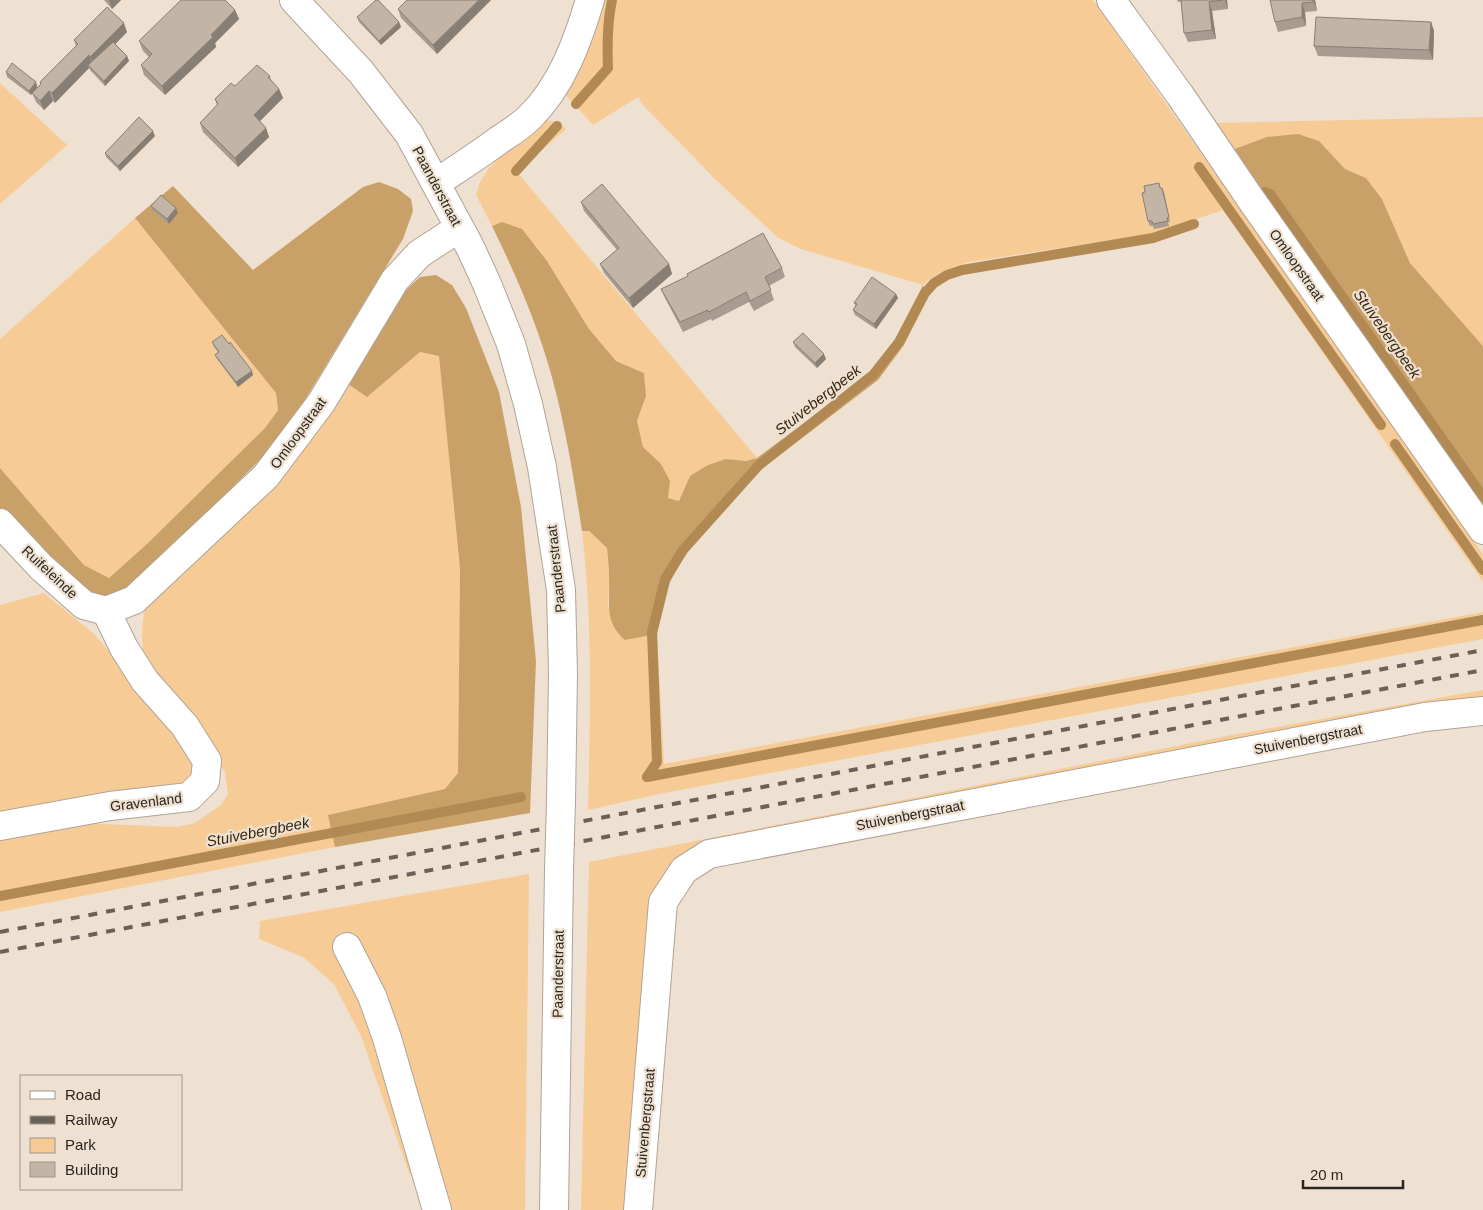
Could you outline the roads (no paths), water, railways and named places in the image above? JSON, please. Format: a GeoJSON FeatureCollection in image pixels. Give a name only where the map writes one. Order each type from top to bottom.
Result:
{"type":"FeatureCollection","features":[{"type":"Feature","properties":{"kind":"street","name":"Paanderstraat"},"geometry":{"type":"LineString","coordinates":[[294,0],[362,72],[408,134],[460,228],[487,284],[511,344],[528,404],[542,466],[561,590],[563,674],[554,1210]]}},
{"type":"Feature","properties":{"kind":"street"},"geometry":{"type":"LineString","coordinates":[[436,183],[511,132],[528,119],[542,104],[556,85],[566,65],[590,0]]}},
{"type":"Feature","properties":{"kind":"street","name":"Omloopstraat"},"geometry":{"type":"LineString","coordinates":[[1111,0],[1180,95],[1483,530]]}},
{"type":"Feature","properties":{"kind":"street","name":"Omloopstraat"},"geometry":{"type":"LineString","coordinates":[[106,611],[134,600],[266,476],[321,403],[394,280],[419,254],[435,242],[460,228]]}},
{"type":"Feature","properties":{"kind":"street","name":"Ruifeleinde"},"geometry":{"type":"LineString","coordinates":[[0,523],[41,567],[84,604],[106,611]]}},
{"type":"Feature","properties":{"kind":"street","name":"Gravenland"},"geometry":{"type":"LineString","coordinates":[[0,826],[110,806],[189,797],[205,781],[207,761],[185,726],[145,681],[124,648],[106,611]]}},
{"type":"Feature","properties":{"kind":"street","name":"Stuivenbergstraat"},"geometry":{"type":"LineString","coordinates":[[638,1210],[664,902],[684,870],[709,854],[1425,717],[1483,712]]}},
{"type":"Feature","properties":{"kind":"street"},"geometry":{"type":"LineString","coordinates":[[347,947],[372,996],[387,1038],[438,1210]]}},
{"type":"Feature","properties":{"kind":"waterway"},"geometry":{"type":"LineString","coordinates":[[576,104],[608,68],[608,34],[612,0]]}},
{"type":"Feature","properties":{"kind":"waterway"},"geometry":{"type":"LineString","coordinates":[[516,171],[557,126]]}},
{"type":"Feature","properties":{"kind":"waterway"},"geometry":{"type":"LineString","coordinates":[[1199,167],[1381,425]]}},
{"type":"Feature","properties":{"kind":"waterway","name":"Stuivebergbeek"},"geometry":{"type":"LineString","coordinates":[[1264,192],[1270,194],[1483,497]]}},
{"type":"Feature","properties":{"kind":"waterway","name":"Stuivebergbeek"},"geometry":{"type":"LineString","coordinates":[[647,777],[657,762],[652,632],[665,579],[683,550],[759,465],[873,375],[899,342],[925,293],[934,283],[947,275],[962,270],[1153,238],[1194,224]]}},
{"type":"Feature","properties":{"kind":"waterway"},"geometry":{"type":"LineString","coordinates":[[1395,444],[1483,570]]}},
{"type":"Feature","properties":{"kind":"waterway"},"geometry":{"type":"LineString","coordinates":[[647,777],[1483,620]]}},
{"type":"Feature","properties":{"kind":"waterway","name":"Stuivebergbeek"},"geometry":{"type":"LineString","coordinates":[[0,896],[521,797]]}},
{"type":"Feature","properties":{"kind":"railway"},"geometry":{"type":"LineString","coordinates":[[0,932],[1483,650]]}},
{"type":"Feature","properties":{"kind":"railway"},"geometry":{"type":"LineString","coordinates":[[0,952],[1483,670]]}}]}
